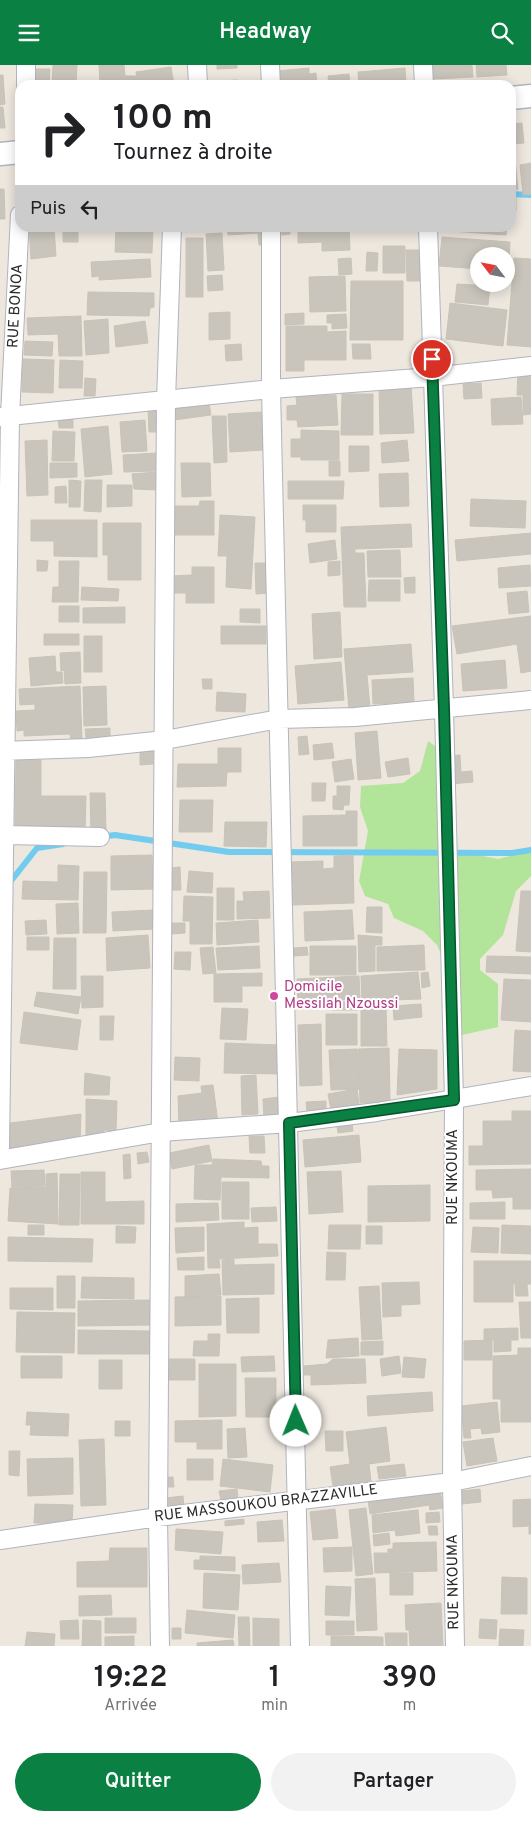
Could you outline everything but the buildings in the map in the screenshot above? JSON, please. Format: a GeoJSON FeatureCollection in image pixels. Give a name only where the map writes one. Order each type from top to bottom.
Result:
{"type":"FeatureCollection","features":[{"type":"Feature","properties":{"kind":"street"},"geometry":{"type":"LineString","coordinates":[[26,65],[26,80]]}},
{"type":"Feature","properties":{"kind":"street"},"geometry":{"type":"LineString","coordinates":[[198,65],[198,80]]}},
{"type":"Feature","properties":{"kind":"street"},"geometry":{"type":"LineString","coordinates":[[270,65],[270,80]]}},
{"type":"Feature","properties":{"kind":"street"},"geometry":{"type":"LineString","coordinates":[[423,65],[424,80]]}},
{"type":"Feature","properties":{"kind":"street"},"geometry":{"type":"LineString","coordinates":[[516,98],[531,96]]}},
{"type":"Feature","properties":{"kind":"street"},"geometry":{"type":"LineString","coordinates":[[0,154],[15,152]]}},
{"type":"Feature","properties":{"kind":"street","name":"RUE BONOA"},"geometry":{"type":"LineString","coordinates":[[0,1148],[6,835],[4,750],[5,416],[19,232]]}},
{"type":"Feature","properties":{"kind":"street"},"geometry":{"type":"LineString","coordinates":[[160,1646],[158,1517],[166,401],[172,232]]}},
{"type":"Feature","properties":{"kind":"street"},"geometry":{"type":"LineString","coordinates":[[271,232],[272,389],[300,1646]]}},
{"type":"Feature","properties":{"kind":"street","name":"RUE NKOUMA"},"geometry":{"type":"LineString","coordinates":[[428,232],[444,709],[454,1100],[452,1482],[455,1646]]}},
{"type":"Feature","properties":{"kind":"street"},"geometry":{"type":"LineString","coordinates":[[5,416],[272,389],[432,377],[531,366]]}},
{"type":"Feature","properties":{"kind":"street"},"geometry":{"type":"LineString","coordinates":[[4,750],[88,748],[164,740],[279,719],[355,717],[531,700]]}},
{"type":"Feature","properties":{"kind":"street"},"geometry":{"type":"LineString","coordinates":[[6,835],[100,837]]}},
{"type":"Feature","properties":{"kind":"street"},"geometry":{"type":"LineString","coordinates":[[0,1160],[161,1132],[289,1123],[454,1100],[531,1086]]}},
{"type":"Feature","properties":{"kind":"street","name":"RUE MASSOUKOU BRAZZAVILLE"},"geometry":{"type":"LineString","coordinates":[[0,1540],[158,1517],[452,1482],[531,1466]]}},
{"type":"Feature","properties":{"kind":"green space"},"geometry":{"type":"Polygon","coordinates":[[[428,741],[439,749],[443,848],[498,859],[531,851],[531,876],[516,891],[503,935],[480,959],[480,970],[498,984],[498,1027],[462,1035],[458,995],[437,945],[423,931],[394,918],[388,904],[365,896],[359,881],[368,831],[360,807],[361,786],[403,783],[420,771],[428,741]]]}},
{"type":"Feature","properties":{"kind":"waterway"},"geometry":{"type":"LineString","coordinates":[[516,194],[531,195]]}},
{"type":"Feature","properties":{"kind":"waterway"},"geometry":{"type":"LineString","coordinates":[[100,837],[115,835],[229,852],[512,853],[531,850]]}},
{"type":"Feature","properties":{"kind":"waterway"},"geometry":{"type":"LineString","coordinates":[[7,886],[37,848],[63,844]]}},
{"type":"Feature","properties":{"kind":"place","name":"Domicile Messilah Nzoussi"},"geometry":{"type":"Point","coordinates":[274,996]}},
{"type":"Feature","properties":{"kind":"route"},"geometry":{"type":"LineString","coordinates":[[296,1421],[289,1123],[454,1100],[444,709],[432,359]]}}]}
